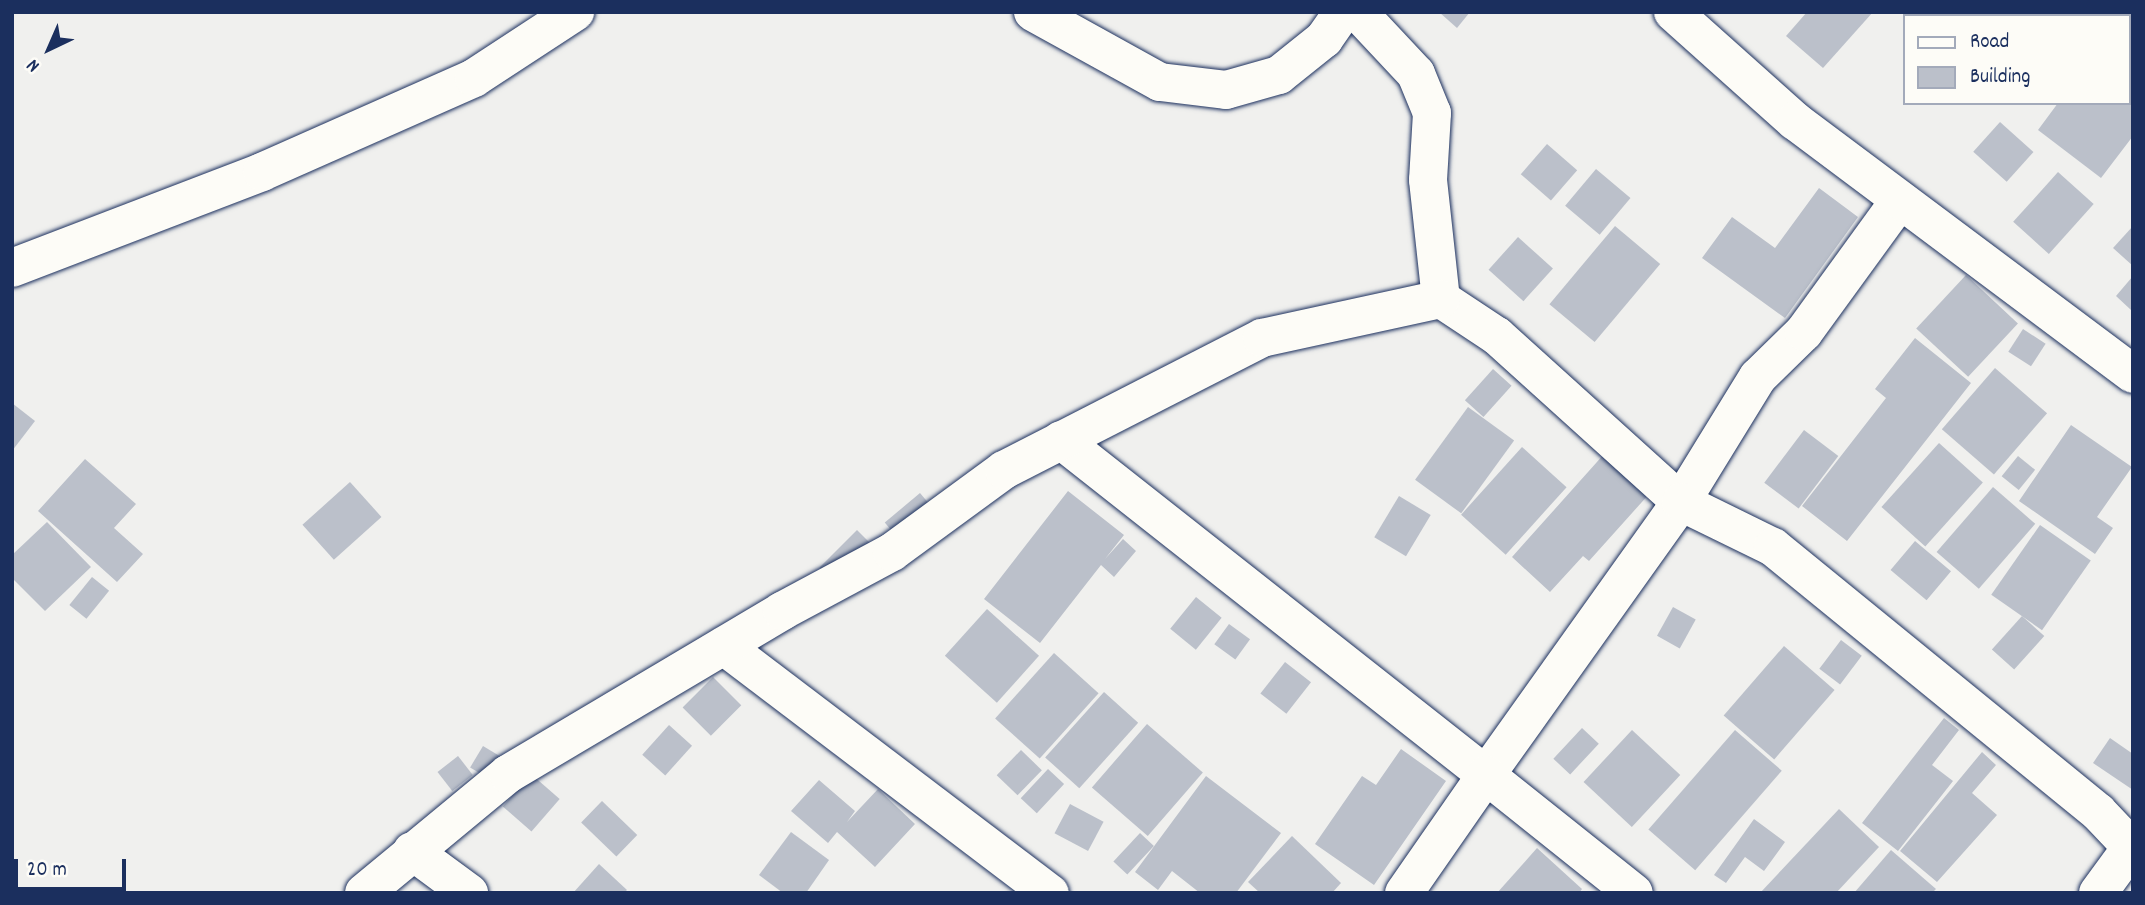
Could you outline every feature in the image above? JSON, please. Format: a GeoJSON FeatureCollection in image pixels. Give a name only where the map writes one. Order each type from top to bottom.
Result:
{"type":"FeatureCollection","features":[{"type":"Feature","properties":{"kind":"street"},"geometry":{"type":"LineString","coordinates":[[12,268],[262,172],[474,78],[575,12]]}},
{"type":"Feature","properties":{"kind":"street"},"geometry":{"type":"LineString","coordinates":[[1032,12],[1160,82],[1226,90],[1279,75],[1324,38],[1343,12]]}},
{"type":"Feature","properties":{"kind":"street"},"geometry":{"type":"LineString","coordinates":[[1358,12],[1416,74],[1432,113],[1428,180],[1441,299]]}},
{"type":"Feature","properties":{"kind":"street"},"geometry":{"type":"LineString","coordinates":[[1673,12],[1795,121],[2133,374]]}},
{"type":"Feature","properties":{"kind":"street"},"geometry":{"type":"LineString","coordinates":[[1404,893],[1681,502],[1758,377],[1804,332],[1900,200]]}},
{"type":"Feature","properties":{"kind":"street"},"geometry":{"type":"LineString","coordinates":[[364,893],[508,774],[724,646],[892,552],[1004,470],[1262,338],[1441,299],[1497,337],[1681,502],[1773,547],[2098,812],[2132,847],[2098,893]]}},
{"type":"Feature","properties":{"kind":"street"},"geometry":{"type":"LineString","coordinates":[[1061,440],[1634,893]]}},
{"type":"Feature","properties":{"kind":"street"},"geometry":{"type":"LineString","coordinates":[[724,646],[1050,893]]}},
{"type":"Feature","properties":{"kind":"street"},"geometry":{"type":"LineString","coordinates":[[412,851],[469,893]]}},
{"type":"Feature","properties":{"kind":"building"},"geometry":{"type":"Polygon","coordinates":[[[1439,12],[1470,12],[1457,28],[1439,12]]]}},
{"type":"Feature","properties":{"kind":"building"},"geometry":{"type":"Polygon","coordinates":[[[1807,12],[1873,12],[1823,68],[1786,36],[1807,12]]]}},
{"type":"Feature","properties":{"kind":"building"},"geometry":{"type":"Polygon","coordinates":[[[2113,12],[2133,12],[2133,27],[2131,14],[2113,12]]]}},
{"type":"Feature","properties":{"kind":"building"},"geometry":{"type":"Polygon","coordinates":[[[2133,36],[2133,64],[2131,62],[2133,36]]]}},
{"type":"Feature","properties":{"kind":"building"},"geometry":{"type":"Polygon","coordinates":[[[2131,104],[2133,136],[2101,178],[2038,130],[2057,105],[2131,104]]]}},
{"type":"Feature","properties":{"kind":"building"},"geometry":{"type":"Polygon","coordinates":[[[2000,122],[2033,152],[2007,182],[1973,152],[2000,122]]]}},
{"type":"Feature","properties":{"kind":"building"},"geometry":{"type":"Polygon","coordinates":[[[1547,144],[1577,170],[1551,200],[1521,174],[1547,144]]]}},
{"type":"Feature","properties":{"kind":"building"},"geometry":{"type":"Polygon","coordinates":[[[1596,169],[1630,198],[1600,235],[1565,206],[1596,169]]]}},
{"type":"Feature","properties":{"kind":"building"},"geometry":{"type":"Polygon","coordinates":[[[2058,172],[2094,204],[2049,254],[2013,222],[2058,172]]]}},
{"type":"Feature","properties":{"kind":"building"},"geometry":{"type":"Polygon","coordinates":[[[1819,188],[1858,217],[1785,318],[1702,258],[1732,217],[1775,248],[1819,188]]]}},
{"type":"Feature","properties":{"kind":"building"},"geometry":{"type":"Polygon","coordinates":[[[1615,226],[1660,264],[1595,342],[1549,304],[1615,226]]]}},
{"type":"Feature","properties":{"kind":"building"},"geometry":{"type":"Polygon","coordinates":[[[2133,226],[2133,266],[2113,248],[2133,226]]]}},
{"type":"Feature","properties":{"kind":"building"},"geometry":{"type":"Polygon","coordinates":[[[1518,237],[1553,268],[1523,301],[1489,270],[1518,237]]]}},
{"type":"Feature","properties":{"kind":"building"},"geometry":{"type":"Polygon","coordinates":[[[1966,275],[2018,323],[1968,377],[1916,328],[1966,275]]]}},
{"type":"Feature","properties":{"kind":"building"},"geometry":{"type":"Polygon","coordinates":[[[2133,276],[2133,308],[2131,310],[2116,296],[2133,276]]]}},
{"type":"Feature","properties":{"kind":"building"},"geometry":{"type":"Polygon","coordinates":[[[2023,329],[2046,344],[2031,366],[2008,352],[2023,329]]]}},
{"type":"Feature","properties":{"kind":"building"},"geometry":{"type":"Polygon","coordinates":[[[1915,338],[1971,383],[1847,541],[1802,506],[1886,398],[1875,389],[1915,338]]]}},
{"type":"Feature","properties":{"kind":"building"},"geometry":{"type":"Polygon","coordinates":[[[1995,368],[2047,413],[1994,474],[1942,429],[1995,368]]]}},
{"type":"Feature","properties":{"kind":"building"},"geometry":{"type":"Polygon","coordinates":[[[1493,369],[1512,386],[1483,417],[1465,400],[1493,369]]]}},
{"type":"Feature","properties":{"kind":"building"},"geometry":{"type":"Polygon","coordinates":[[[12,403],[35,421],[12,451],[12,403]]]}},
{"type":"Feature","properties":{"kind":"building"},"geometry":{"type":"Polygon","coordinates":[[[1468,407],[1514,441],[1461,513],[1415,480],[1468,407]]]}},
{"type":"Feature","properties":{"kind":"building"},"geometry":{"type":"Polygon","coordinates":[[[2071,425],[2132,467],[2097,517],[2113,528],[2095,554],[2019,501],[2071,425]]]}},
{"type":"Feature","properties":{"kind":"building"},"geometry":{"type":"Polygon","coordinates":[[[1804,430],[1838,456],[1799,509],[1764,483],[1804,430]]]}},
{"type":"Feature","properties":{"kind":"building"},"geometry":{"type":"Polygon","coordinates":[[[1939,443],[1983,482],[1925,546],[1881,507],[1939,443]]]}},
{"type":"Feature","properties":{"kind":"building"},"geometry":{"type":"Polygon","coordinates":[[[1522,447],[1567,487],[1506,555],[1461,515],[1522,447]]]}},
{"type":"Feature","properties":{"kind":"building"},"geometry":{"type":"Polygon","coordinates":[[[1605,453],[1650,493],[1589,561],[1583,556],[1550,592],[1512,557],[1605,453]]]}},
{"type":"Feature","properties":{"kind":"building"},"geometry":{"type":"Polygon","coordinates":[[[2018,456],[2035,470],[2019,490],[2002,476],[2018,456]]]}},
{"type":"Feature","properties":{"kind":"building"},"geometry":{"type":"Polygon","coordinates":[[[85,459],[136,504],[114,528],[143,554],[117,582],[38,511],[85,459]]]}},
{"type":"Feature","properties":{"kind":"building"},"geometry":{"type":"Polygon","coordinates":[[[350,482],[381,517],[334,560],[302,525],[350,482]]]}},
{"type":"Feature","properties":{"kind":"building"},"geometry":{"type":"Polygon","coordinates":[[[1993,487],[2035,524],[1979,589],[1937,552],[1993,487]]]}},
{"type":"Feature","properties":{"kind":"building"},"geometry":{"type":"Polygon","coordinates":[[[1068,491],[1124,535],[1105,559],[1123,539],[1136,551],[1114,577],[1101,565],[1040,643],[984,599],[1068,491]]]}},
{"type":"Feature","properties":{"kind":"building"},"geometry":{"type":"Polygon","coordinates":[[[920,493],[941,518],[906,548],[885,523],[920,493]]]}},
{"type":"Feature","properties":{"kind":"building"},"geometry":{"type":"Polygon","coordinates":[[[1399,496],[1431,515],[1406,556],[1374,537],[1399,496]]]}},
{"type":"Feature","properties":{"kind":"building"},"geometry":{"type":"Polygon","coordinates":[[[47,522],[91,567],[45,611],[12,578],[12,555],[47,522]]]}},
{"type":"Feature","properties":{"kind":"building"},"geometry":{"type":"Polygon","coordinates":[[[2040,525],[2091,561],[2042,630],[1991,595],[2040,525]]]}},
{"type":"Feature","properties":{"kind":"building"},"geometry":{"type":"Polygon","coordinates":[[[857,530],[886,559],[849,596],[820,567],[857,530]]]}},
{"type":"Feature","properties":{"kind":"building"},"geometry":{"type":"Polygon","coordinates":[[[1915,541],[1951,571],[1927,600],[1891,570],[1915,541]]]}},
{"type":"Feature","properties":{"kind":"building"},"geometry":{"type":"Polygon","coordinates":[[[92,577],[109,591],[86,619],[69,605],[92,577]]]}},
{"type":"Feature","properties":{"kind":"building"},"geometry":{"type":"Polygon","coordinates":[[[1196,597],[1222,618],[1196,650],[1170,629],[1196,597]]]}},
{"type":"Feature","properties":{"kind":"building"},"geometry":{"type":"Polygon","coordinates":[[[1673,607],[1696,620],[1680,648],[1657,636],[1673,607]]]}},
{"type":"Feature","properties":{"kind":"building"},"geometry":{"type":"Polygon","coordinates":[[[987,609],[1039,656],[997,703],[945,656],[987,609]]]}},
{"type":"Feature","properties":{"kind":"building"},"geometry":{"type":"Polygon","coordinates":[[[2022,616],[2044,636],[2014,670],[1992,649],[2022,616]]]}},
{"type":"Feature","properties":{"kind":"building"},"geometry":{"type":"Polygon","coordinates":[[[1229,624],[1250,639],[1235,660],[1214,644],[1229,624]]]}},
{"type":"Feature","properties":{"kind":"building"},"geometry":{"type":"Polygon","coordinates":[[[1841,640],[1862,656],[1840,684],[1819,669],[1841,640]]]}},
{"type":"Feature","properties":{"kind":"building"},"geometry":{"type":"Polygon","coordinates":[[[1784,646],[1835,690],[1774,759],[1724,715],[1784,646]]]}},
{"type":"Feature","properties":{"kind":"building"},"geometry":{"type":"Polygon","coordinates":[[[1054,653],[1099,693],[1040,759],[995,718],[1054,653]]]}},
{"type":"Feature","properties":{"kind":"building"},"geometry":{"type":"Polygon","coordinates":[[[1285,662],[1311,682],[1286,714],[1260,694],[1285,662]]]}},
{"type":"Feature","properties":{"kind":"building"},"geometry":{"type":"Polygon","coordinates":[[[713,677],[741,705],[711,736],[683,707],[713,677]]]}},
{"type":"Feature","properties":{"kind":"building"},"geometry":{"type":"Polygon","coordinates":[[[1104,692],[1138,723],[1079,788],[1045,757],[1104,692]]]}},
{"type":"Feature","properties":{"kind":"building"},"geometry":{"type":"Polygon","coordinates":[[[1944,718],[1959,730],[1932,765],[1953,781],[1898,851],[1862,823],[1944,718]]]}},
{"type":"Feature","properties":{"kind":"building"},"geometry":{"type":"Polygon","coordinates":[[[1147,724],[1203,773],[1148,836],[1092,787],[1147,724]]]}},
{"type":"Feature","properties":{"kind":"building"},"geometry":{"type":"Polygon","coordinates":[[[669,725],[692,746],[665,775],[642,755],[669,725]]]}},
{"type":"Feature","properties":{"kind":"building"},"geometry":{"type":"Polygon","coordinates":[[[1582,728],[1599,744],[1570,774],[1553,759],[1582,728]]]}},
{"type":"Feature","properties":{"kind":"building"},"geometry":{"type":"Polygon","coordinates":[[[1632,730],[1680,775],[1632,827],[1584,782],[1632,730]]]}},
{"type":"Feature","properties":{"kind":"building"},"geometry":{"type":"Polygon","coordinates":[[[1735,730],[1782,771],[1695,870],[1648,830],[1735,730]]]}},
{"type":"Feature","properties":{"kind":"building"},"geometry":{"type":"Polygon","coordinates":[[[2110,738],[2133,754],[2133,790],[2093,763],[2110,738]]]}},
{"type":"Feature","properties":{"kind":"building"},"geometry":{"type":"Polygon","coordinates":[[[483,746],[518,767],[505,789],[470,767],[483,746]]]}},
{"type":"Feature","properties":{"kind":"building"},"geometry":{"type":"Polygon","coordinates":[[[1401,749],[1446,781],[1374,885],[1315,844],[1362,776],[1376,785],[1401,749]]]}},
{"type":"Feature","properties":{"kind":"building"},"geometry":{"type":"Polygon","coordinates":[[[1021,750],[1042,770],[1018,795],[997,775],[1021,750]]]}},
{"type":"Feature","properties":{"kind":"building"},"geometry":{"type":"Polygon","coordinates":[[[1982,752],[1996,765],[1972,793],[1997,815],[1937,882],[1900,851],[1982,752]]]}},
{"type":"Feature","properties":{"kind":"building"},"geometry":{"type":"Polygon","coordinates":[[[458,756],[473,775],[452,791],[438,772],[458,756]]]}},
{"type":"Feature","properties":{"kind":"building"},"geometry":{"type":"Polygon","coordinates":[[[1048,769],[1064,784],[1037,813],[1021,798],[1048,769]]]}},
{"type":"Feature","properties":{"kind":"building"},"geometry":{"type":"Polygon","coordinates":[[[531,774],[560,799],[531,831],[503,806],[531,774]]]}},
{"type":"Feature","properties":{"kind":"building"},"geometry":{"type":"Polygon","coordinates":[[[1206,776],[1281,833],[1236,893],[1200,893],[1172,871],[1158,890],[1135,872],[1206,776]]]}},
{"type":"Feature","properties":{"kind":"building"},"geometry":{"type":"Polygon","coordinates":[[[819,780],[855,811],[847,822],[878,789],[915,824],[875,867],[837,832],[828,843],[791,811],[819,780]]]}},
{"type":"Feature","properties":{"kind":"building"},"geometry":{"type":"Polygon","coordinates":[[[602,801],[637,835],[616,857],[581,823],[602,801]]]}},
{"type":"Feature","properties":{"kind":"building"},"geometry":{"type":"Polygon","coordinates":[[[1070,804],[1104,822],[1088,851],[1055,833],[1070,804]]]}},
{"type":"Feature","properties":{"kind":"building"},"geometry":{"type":"Polygon","coordinates":[[[1839,809],[1879,847],[1836,893],[1760,893],[1839,809]]]}},
{"type":"Feature","properties":{"kind":"building"},"geometry":{"type":"Polygon","coordinates":[[[1754,819],[1785,842],[1764,871],[1745,857],[1726,883],[1714,875],[1754,819]]]}},
{"type":"Feature","properties":{"kind":"building"},"geometry":{"type":"Polygon","coordinates":[[[791,832],[829,860],[806,893],[783,893],[759,875],[791,832]]]}},
{"type":"Feature","properties":{"kind":"building"},"geometry":{"type":"Polygon","coordinates":[[[1140,833],[1154,846],[1127,874],[1113,862],[1140,833]]]}},
{"type":"Feature","properties":{"kind":"building"},"geometry":{"type":"Polygon","coordinates":[[[1292,836],[1341,883],[1332,893],[1260,893],[1248,882],[1292,836]]]}},
{"type":"Feature","properties":{"kind":"building"},"geometry":{"type":"Polygon","coordinates":[[[1537,848],[1582,889],[1579,893],[1497,893],[1537,848]]]}},
{"type":"Feature","properties":{"kind":"building"},"geometry":{"type":"Polygon","coordinates":[[[1891,850],[1936,889],[1932,893],[1854,893],[1891,850]]]}},
{"type":"Feature","properties":{"kind":"building"},"geometry":{"type":"Polygon","coordinates":[[[599,864],[627,890],[624,893],[573,893],[599,864]]]}}]}
